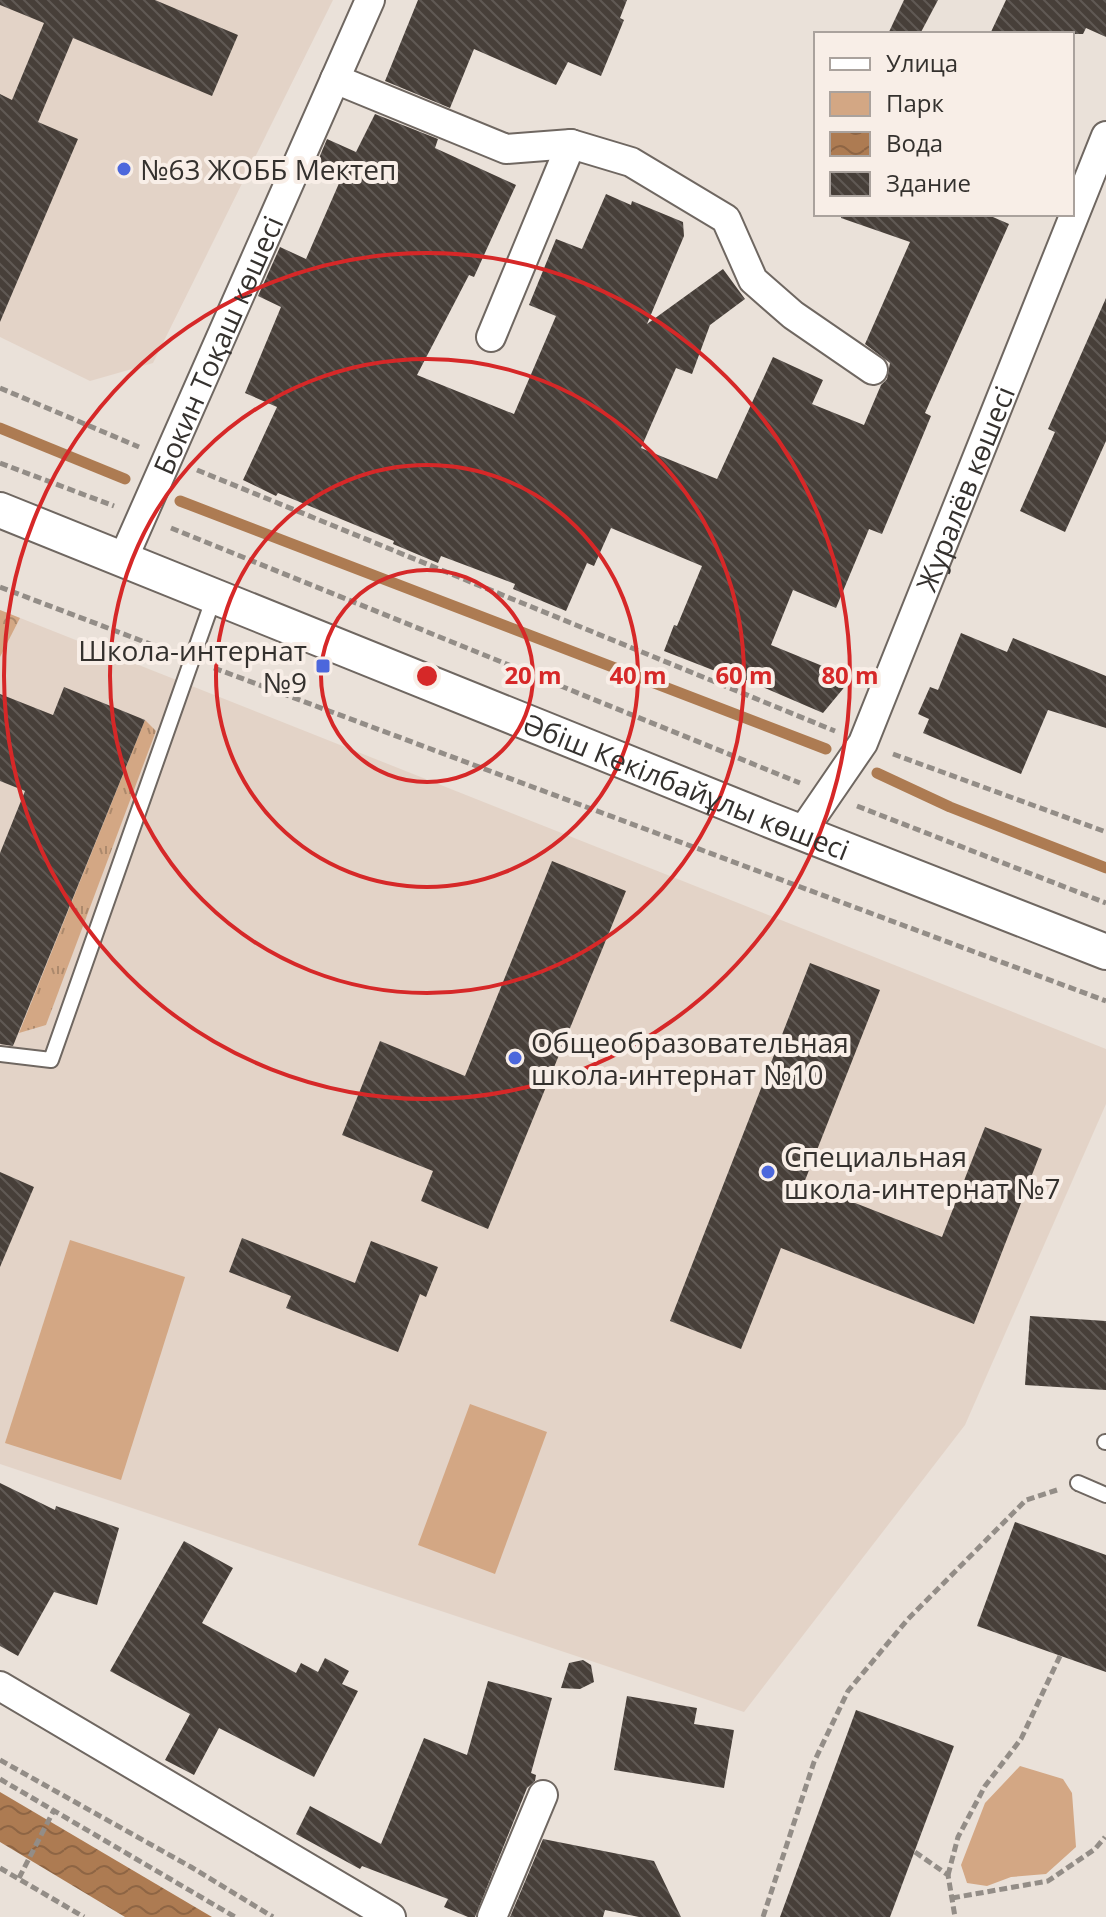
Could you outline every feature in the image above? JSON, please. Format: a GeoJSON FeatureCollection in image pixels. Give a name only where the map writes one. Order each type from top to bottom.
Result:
{"type":"FeatureCollection","features":[{"type":"Feature","properties":{"kind":"street","name":"Бокин Тоқаш көшесі"},"geometry":{"type":"LineString","coordinates":[[123,559],[370,0]]}},
{"type":"Feature","properties":{"kind":"street"},"geometry":{"type":"LineString","coordinates":[[335,79],[506,149],[571,144],[631,162],[726,219],[753,280],[793,315],[873,370]]}},
{"type":"Feature","properties":{"kind":"street","name":"Журалёв көшесі"},"geometry":{"type":"LineString","coordinates":[[1074,216],[1106,136]]}},
{"type":"Feature","properties":{"kind":"street"},"geometry":{"type":"LineString","coordinates":[[491,337],[571,144]]}},
{"type":"Feature","properties":{"kind":"street","name":"Журалёв көшесі"},"geometry":{"type":"LineString","coordinates":[[802,832],[863,743],[1074,216]]}},
{"type":"Feature","properties":{"kind":"street","name":"Әбіш Кекілбайұлы көшесі"},"geometry":{"type":"LineString","coordinates":[[0,510],[1106,952]]}},
{"type":"Feature","properties":{"kind":"street"},"geometry":{"type":"LineString","coordinates":[[0,1686],[391,1917]]}},
{"type":"Feature","properties":{"kind":"street"},"geometry":{"type":"LineString","coordinates":[[492,1917],[543,1795]]}},
{"type":"Feature","properties":{"kind":"lane"},"geometry":{"type":"LineString","coordinates":[[0,1054],[51,1060],[214,596]]}},
{"type":"Feature","properties":{"kind":"lane"},"geometry":{"type":"LineString","coordinates":[[1078,1483],[1106,1495]]}},
{"type":"Feature","properties":{"kind":"path"},"geometry":{"type":"LineString","coordinates":[[0,388],[863,743],[1106,832]]}},
{"type":"Feature","properties":{"kind":"path"},"geometry":{"type":"LineString","coordinates":[[0,463],[142,516],[827,795],[1106,903]]}},
{"type":"Feature","properties":{"kind":"path"},"geometry":{"type":"LineString","coordinates":[[0,587],[179,655]]}},
{"type":"Feature","properties":{"kind":"path"},"geometry":{"type":"LineString","coordinates":[[209,666],[1106,1001]]}},
{"type":"Feature","properties":{"kind":"path"},"geometry":{"type":"LineString","coordinates":[[763,1917],[814,1762],[848,1691],[908,1619],[1026,1500],[1078,1483]]}},
{"type":"Feature","properties":{"kind":"path"},"geometry":{"type":"LineString","coordinates":[[955,1917],[948,1875],[958,1837],[985,1786],[1021,1739],[1060,1656]]}},
{"type":"Feature","properties":{"kind":"path"},"geometry":{"type":"LineString","coordinates":[[0,1760],[191,1867],[273,1917]]}},
{"type":"Feature","properties":{"kind":"path"},"geometry":{"type":"LineString","coordinates":[[0,1779],[235,1917]]}},
{"type":"Feature","properties":{"kind":"path"},"geometry":{"type":"LineString","coordinates":[[19,1878],[54,1810]]}},
{"type":"Feature","properties":{"kind":"path"},"geometry":{"type":"LineString","coordinates":[[952,1898],[1048,1881],[1095,1849],[1105,1837]]}},
{"type":"Feature","properties":{"kind":"path"},"geometry":{"type":"LineString","coordinates":[[915,1852],[948,1875]]}},
{"type":"Feature","properties":{"kind":"path"},"geometry":{"type":"LineString","coordinates":[[0,1868],[84,1917]]}},
{"type":"Feature","properties":{"kind":"shaded area","name":"№63 ЖОББ Мектеп"},"geometry":{"type":"Polygon","coordinates":[[[0,0],[333,0],[153,363],[90,381],[0,337],[0,0]]]}},
{"type":"Feature","properties":{"kind":"shaded area"},"geometry":{"type":"Polygon","coordinates":[[[0,610],[1106,1049],[1106,1104],[965,1425],[744,1712],[0,1464],[0,610]]]}},
{"type":"Feature","properties":{"kind":"green space"},"geometry":{"type":"Polygon","coordinates":[[[0,610],[20,618],[0,657],[0,610]]]}},
{"type":"Feature","properties":{"kind":"green space"},"geometry":{"type":"Polygon","coordinates":[[[145,720],[156,731],[46,1025],[19,1033],[145,720]]]}},
{"type":"Feature","properties":{"kind":"green space"},"geometry":{"type":"Polygon","coordinates":[[[70,1240],[185,1277],[121,1480],[5,1443],[70,1240]]]}},
{"type":"Feature","properties":{"kind":"green space"},"geometry":{"type":"Polygon","coordinates":[[[470,1404],[547,1432],[495,1574],[418,1545],[470,1404]]]}},
{"type":"Feature","properties":{"kind":"green space"},"geometry":{"type":"Polygon","coordinates":[[[1020,1766],[1063,1779],[1072,1793],[1076,1847],[1046,1874],[1011,1877],[987,1886],[967,1883],[961,1865],[985,1803],[1020,1766]]]}},
{"type":"Feature","properties":{"kind":"water"},"geometry":{"type":"Polygon","coordinates":[[[0,1792],[212,1917],[125,1917],[0,1842],[0,1792]]]}},
{"type":"Feature","properties":{"kind":"building"},"geometry":{"type":"Polygon","coordinates":[[[0,0],[155,0],[238,35],[212,96],[73,38],[38,122],[78,139],[0,322],[0,94],[12,100],[44,23],[0,5],[0,0]]]}},
{"type":"Feature","properties":{"kind":"building"},"geometry":{"type":"Polygon","coordinates":[[[418,0],[627,0],[620,18],[624,20],[601,76],[568,62],[556,85],[474,49],[450,108],[385,81],[418,0]]]}},
{"type":"Feature","properties":{"kind":"building"},"geometry":{"type":"Polygon","coordinates":[[[904,0],[938,0],[921,32],[889,32],[904,0]]]}},
{"type":"Feature","properties":{"kind":"building"},"geometry":{"type":"Polygon","coordinates":[[[1006,0],[1106,0],[1106,37],[1086,28],[1083,34],[991,32],[1006,0]]]}},
{"type":"Feature","properties":{"kind":"building"},"geometry":{"type":"Polygon","coordinates":[[[375,114],[438,139],[435,148],[516,185],[474,277],[469,275],[417,375],[514,414],[556,316],[529,305],[556,239],[582,249],[606,194],[683,222],[684,236],[647,324],[723,269],[745,299],[710,325],[692,374],[676,368],[641,448],[717,479],[773,357],[823,380],[812,404],[864,425],[881,385],[887,379],[890,363],[865,344],[910,242],[841,216],[991,216],[1009,224],[925,413],[931,416],[882,534],[869,529],[836,608],[793,590],[771,645],[852,678],[823,713],[746,680],[746,683],[664,651],[702,566],[611,528],[594,566],[587,563],[566,611],[513,589],[515,584],[441,556],[438,563],[393,544],[394,541],[278,493],[276,496],[243,480],[277,407],[245,393],[281,307],[258,296],[280,247],[306,259],[340,181],[314,170],[327,139],[356,152],[375,114]]]}},
{"type":"Feature","properties":{"kind":"building"},"geometry":{"type":"Polygon","coordinates":[[[1106,298],[1106,441],[1065,532],[1020,511],[1055,432],[1048,429],[1106,298]]]}},
{"type":"Feature","properties":{"kind":"building"},"geometry":{"type":"Polygon","coordinates":[[[961,633],[1007,652],[1013,638],[1106,676],[1106,728],[1048,710],[1021,774],[923,733],[929,719],[918,714],[930,687],[938,690],[961,633]]]}},
{"type":"Feature","properties":{"kind":"building"},"geometry":{"type":"Polygon","coordinates":[[[64,687],[145,720],[13,1046],[0,1044],[0,853],[25,791],[0,781],[0,694],[53,715],[64,687]]]}},
{"type":"Feature","properties":{"kind":"building","name":"Общеобразовательная школа-интернат №10"},"geometry":{"type":"Polygon","coordinates":[[[552,861],[626,891],[488,1229],[421,1201],[433,1171],[342,1135],[380,1041],[465,1076],[552,861]]]}},
{"type":"Feature","properties":{"kind":"building","name":"Специальная школа-интернат №7"},"geometry":{"type":"Polygon","coordinates":[[[810,963],[880,990],[804,1183],[942,1237],[985,1127],[1042,1149],[974,1324],[781,1248],[741,1349],[670,1321],[810,963]]]}},
{"type":"Feature","properties":{"kind":"building"},"geometry":{"type":"Polygon","coordinates":[[[0,1172],[34,1187],[0,1267],[0,1172]]]}},
{"type":"Feature","properties":{"kind":"building"},"geometry":{"type":"Polygon","coordinates":[[[242,1238],[355,1283],[371,1241],[438,1267],[426,1297],[420,1294],[398,1352],[286,1308],[291,1296],[229,1272],[242,1238]]]}},
{"type":"Feature","properties":{"kind":"building"},"geometry":{"type":"Polygon","coordinates":[[[1030,1316],[1106,1321],[1106,1390],[1025,1385],[1030,1316]]]}},
{"type":"Feature","properties":{"kind":"building"},"geometry":{"type":"Polygon","coordinates":[[[0,1483],[55,1510],[56,1506],[119,1528],[97,1605],[54,1592],[18,1656],[0,1646],[0,1483]]]}},
{"type":"Feature","properties":{"kind":"building"},"geometry":{"type":"Polygon","coordinates":[[[1015,1522],[1106,1555],[1106,1672],[977,1626],[1015,1522]]]}},
{"type":"Feature","properties":{"kind":"building"},"geometry":{"type":"Polygon","coordinates":[[[184,1541],[233,1568],[202,1623],[296,1673],[301,1663],[318,1672],[325,1658],[349,1671],[342,1684],[358,1691],[314,1777],[219,1728],[194,1775],[165,1760],[190,1714],[110,1671],[184,1541]]]}},
{"type":"Feature","properties":{"kind":"building"},"geometry":{"type":"Polygon","coordinates":[[[583,1660],[591,1665],[594,1682],[580,1689],[561,1688],[569,1663],[583,1660]]]}},
{"type":"Feature","properties":{"kind":"building"},"geometry":{"type":"Polygon","coordinates":[[[488,1681],[552,1698],[531,1773],[536,1775],[535,1781],[527,1788],[475,1917],[444,1907],[448,1899],[362,1866],[360,1869],[296,1834],[310,1806],[381,1844],[424,1738],[467,1755],[488,1681]]]}},
{"type":"Feature","properties":{"kind":"building"},"geometry":{"type":"Polygon","coordinates":[[[627,1696],[697,1708],[694,1724],[734,1730],[724,1788],[614,1770],[627,1696]]]}},
{"type":"Feature","properties":{"kind":"building"},"geometry":{"type":"Polygon","coordinates":[[[856,1710],[954,1746],[890,1917],[780,1917],[856,1710]]]}},
{"type":"Feature","properties":{"kind":"building"},"geometry":{"type":"Polygon","coordinates":[[[543,1839],[654,1861],[681,1917],[639,1917],[605,1910],[603,1917],[510,1917],[543,1839]]]}},
{"type":"Feature","properties":{"kind":"waterway"},"geometry":{"type":"LineString","coordinates":[[0,428],[125,479]]}},
{"type":"Feature","properties":{"kind":"waterway"},"geometry":{"type":"LineString","coordinates":[[180,501],[826,749]]}},
{"type":"Feature","properties":{"kind":"waterway"},"geometry":{"type":"LineString","coordinates":[[877,773],[950,807],[1106,868]]}},
{"type":"Feature","properties":{"kind":"place","name":"№63 ЖОББ Мектеп"},"geometry":{"type":"Point","coordinates":[124,169]}},
{"type":"Feature","properties":{"kind":"place","name":"Школа-интернат №9"},"geometry":{"type":"Point","coordinates":[323,666]}},
{"type":"Feature","properties":{"kind":"place","name":"Общеобразовательная школа-интернат №10"},"geometry":{"type":"Point","coordinates":[515,1058]}},
{"type":"Feature","properties":{"kind":"place","name":"Специальная школа-интернат №7"},"geometry":{"type":"Point","coordinates":[768,1172]}}]}
